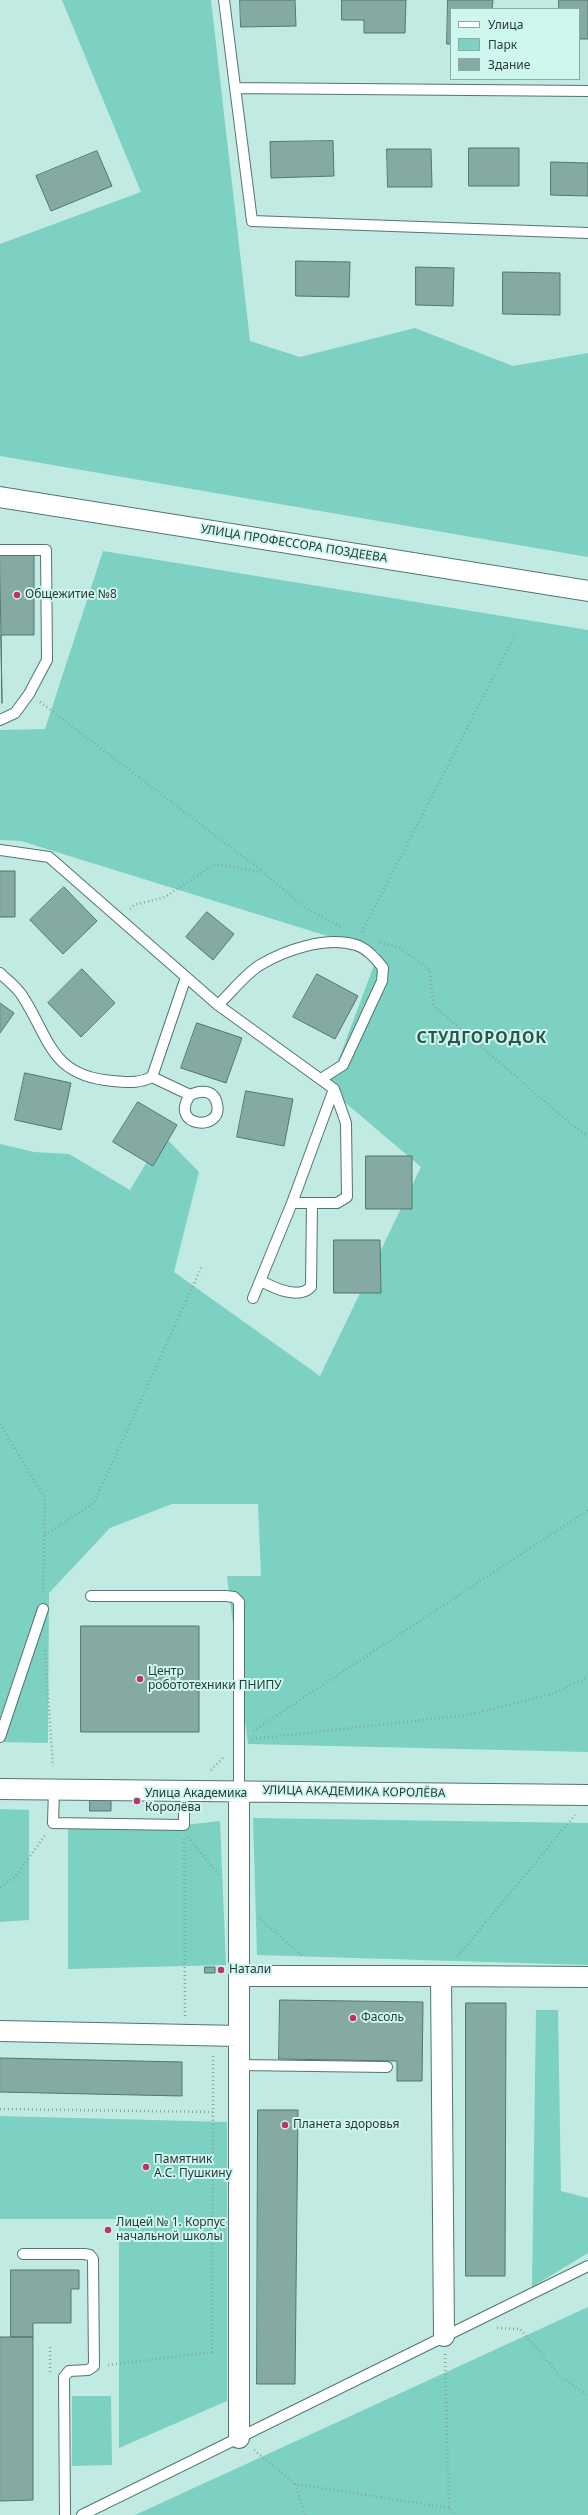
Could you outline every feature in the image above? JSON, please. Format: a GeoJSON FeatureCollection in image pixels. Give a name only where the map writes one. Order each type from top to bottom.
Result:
{"type":"FeatureCollection","features":[{"type":"Feature","properties":{"kind":"street","name":"УЛИЦА ПРОФЕССОРА ПОЗДЕЕВА"},"geometry":{"type":"LineString","coordinates":[[0,497],[588,591]]}},
{"type":"Feature","properties":{"kind":"street","name":"УЛИЦА АКАДЕМИКА КОРОЛЁВА"},"geometry":{"type":"LineString","coordinates":[[0,1789],[588,1795]]}},
{"type":"Feature","properties":{"kind":"street"},"geometry":{"type":"LineString","coordinates":[[239,1791],[239,2438]]}},
{"type":"Feature","properties":{"kind":"street"},"geometry":{"type":"LineString","coordinates":[[239,1976],[588,1977]]}},
{"type":"Feature","properties":{"kind":"street"},"geometry":{"type":"LineString","coordinates":[[441,1976],[444,2336]]}},
{"type":"Feature","properties":{"kind":"street"},"geometry":{"type":"LineString","coordinates":[[0,2030],[239,2036]]}},
{"type":"Feature","properties":{"kind":"lane"},"geometry":{"type":"LineString","coordinates":[[224,0],[252,221],[588,233]]}},
{"type":"Feature","properties":{"kind":"lane"},"geometry":{"type":"LineString","coordinates":[[235,88],[588,91]]}},
{"type":"Feature","properties":{"kind":"lane"},"geometry":{"type":"LineString","coordinates":[[0,550],[46,550],[47,660],[29,694],[15,713],[0,720]]}},
{"type":"Feature","properties":{"kind":"lane"},"geometry":{"type":"LineString","coordinates":[[0,850],[49,857],[218,1005],[334,1089],[344,1113],[348,1134],[347,1197],[337,1203],[292,1203]]}},
{"type":"Feature","properties":{"kind":"lane"},"geometry":{"type":"LineString","coordinates":[[218,1005],[259,966],[302,945],[356,945],[366,951],[383,968],[382,981],[343,1065],[321,1079]]}},
{"type":"Feature","properties":{"kind":"lane"},"geometry":{"type":"LineString","coordinates":[[0,972],[23,996],[49,1046],[67,1066],[77,1073],[98,1080],[140,1083],[152,1077],[186,977]]}},
{"type":"Feature","properties":{"kind":"lane"},"geometry":{"type":"LineString","coordinates":[[152,1077],[190,1095]]}},
{"type":"Feature","properties":{"kind":"lane"},"geometry":{"type":"LineString","coordinates":[[253,1298],[292,1203],[334,1089]]}},
{"type":"Feature","properties":{"kind":"lane"},"geometry":{"type":"LineString","coordinates":[[261,1280],[280,1292],[302,1291],[311,1287],[312,1203]]}},
{"type":"Feature","properties":{"kind":"lane"},"geometry":{"type":"LineString","coordinates":[[91,1596],[234,1597],[239,1602],[239,1791]]}},
{"type":"Feature","properties":{"kind":"lane"},"geometry":{"type":"LineString","coordinates":[[0,1736],[43,1609]]}},
{"type":"Feature","properties":{"kind":"lane"},"geometry":{"type":"LineString","coordinates":[[54,1789],[54,1824],[184,1825],[184,1806]]}},
{"type":"Feature","properties":{"kind":"lane"},"geometry":{"type":"LineString","coordinates":[[239,2065],[387,2067]]}},
{"type":"Feature","properties":{"kind":"lane"},"geometry":{"type":"LineString","coordinates":[[24,2254],[84,2254],[90,2255],[93,2259],[94,2366],[88,2370],[68,2371],[64,2378],[64,2515]]}},
{"type":"Feature","properties":{"kind":"lane"},"geometry":{"type":"LineString","coordinates":[[82,2515],[588,2266]]}},
{"type":"Feature","properties":{"kind":"path"},"geometry":{"type":"LineString","coordinates":[[359,936],[516,633]]}},
{"type":"Feature","properties":{"kind":"path"},"geometry":{"type":"LineString","coordinates":[[29,694],[262,872]]}},
{"type":"Feature","properties":{"kind":"path"},"geometry":{"type":"LineString","coordinates":[[44,1536],[94,1503],[202,1266]]}},
{"type":"Feature","properties":{"kind":"path"},"geometry":{"type":"LineString","coordinates":[[0,1424],[45,1498],[43,1609]]}},
{"type":"Feature","properties":{"kind":"path"},"geometry":{"type":"LineString","coordinates":[[211,1770],[239,1741],[588,1510]]}},
{"type":"Feature","properties":{"kind":"path"},"geometry":{"type":"LineString","coordinates":[[45,1648],[53,1766]]}},
{"type":"Feature","properties":{"kind":"path"},"geometry":{"type":"LineString","coordinates":[[239,1741],[467,1715],[552,1694],[588,1677]]}},
{"type":"Feature","properties":{"kind":"path"},"geometry":{"type":"LineString","coordinates":[[441,1976],[576,1813],[588,1795]]}},
{"type":"Feature","properties":{"kind":"path"},"geometry":{"type":"LineString","coordinates":[[0,1887],[15,1877],[54,1824]]}},
{"type":"Feature","properties":{"kind":"path"},"geometry":{"type":"LineString","coordinates":[[184,1825],[184,2034]]}},
{"type":"Feature","properties":{"kind":"path"},"geometry":{"type":"LineString","coordinates":[[117,2365],[212,2352],[213,2035]]}},
{"type":"Feature","properties":{"kind":"path"},"geometry":{"type":"LineString","coordinates":[[0,2110],[213,2112]]}},
{"type":"Feature","properties":{"kind":"path"},"geometry":{"type":"LineString","coordinates":[[491,2328],[520,2329],[560,2376],[588,2396]]}},
{"type":"Feature","properties":{"kind":"path"},"geometry":{"type":"LineString","coordinates":[[444,2336],[449,2508]]}},
{"type":"Feature","properties":{"kind":"path"},"geometry":{"type":"LineString","coordinates":[[239,2438],[295,2484],[449,2508],[456,2515]]}},
{"type":"Feature","properties":{"kind":"path"},"geometry":{"type":"LineString","coordinates":[[295,2484],[305,2515]]}},
{"type":"Feature","properties":{"kind":"green space"},"geometry":{"type":"Polygon","coordinates":[[[62,0],[211,0],[250,341],[300,357],[415,328],[513,366],[588,353],[588,557],[0,456],[0,244],[141,192],[62,0]]]}},
{"type":"Feature","properties":{"kind":"green space"},"geometry":{"type":"Polygon","coordinates":[[[103,551],[588,630],[588,1752],[248,1744],[227,1576],[261,1576],[258,1504],[172,1504],[110,1528],[49,1593],[48,1743],[0,1742],[0,1144],[34,1152],[69,1154],[130,1190],[163,1135],[199,1172],[174,1272],[320,1376],[421,1167],[328,1088],[379,952],[21,841],[0,840],[0,730],[45,729],[103,551]]]}},
{"type":"Feature","properties":{"kind":"green space"},"geometry":{"type":"Polygon","coordinates":[[[0,1809],[29,1810],[29,1920],[0,1922],[0,1809]]]}},
{"type":"Feature","properties":{"kind":"green space"},"geometry":{"type":"Polygon","coordinates":[[[253,1818],[588,1823],[588,1965],[257,1955],[253,1818]]]}},
{"type":"Feature","properties":{"kind":"green space"},"geometry":{"type":"Polygon","coordinates":[[[68,1821],[184,1825],[220,1821],[226,1965],[68,1969],[68,1821]]]}},
{"type":"Feature","properties":{"kind":"green space"},"geometry":{"type":"Polygon","coordinates":[[[536,2010],[558,2010],[561,2191],[588,2198],[588,2253],[532,2287],[536,2010]]]}},
{"type":"Feature","properties":{"kind":"green space","name":"Лицей № 1. Корпус начальной школы"},"geometry":{"type":"Polygon","coordinates":[[[0,2116],[227,2122],[227,2401],[119,2448],[119,2219],[0,2219],[0,2116]]]}},
{"type":"Feature","properties":{"kind":"green space"},"geometry":{"type":"Polygon","coordinates":[[[588,2307],[588,2515],[135,2515],[588,2307]]]}},
{"type":"Feature","properties":{"kind":"green space"},"geometry":{"type":"Polygon","coordinates":[[[72,2396],[111,2396],[112,2465],[72,2466],[72,2396]]]}},
{"type":"Feature","properties":{"kind":"building"},"geometry":{"type":"Polygon","coordinates":[[[240,0],[295,0],[296,26],[241,27],[240,0]]]}},
{"type":"Feature","properties":{"kind":"building"},"geometry":{"type":"Polygon","coordinates":[[[342,0],[406,0],[405,33],[364,33],[364,20],[342,20],[342,0]]]}},
{"type":"Feature","properties":{"kind":"building"},"geometry":{"type":"Polygon","coordinates":[[[448,0],[493,0],[492,8],[450,8],[450,44],[447,44],[448,0]]]}},
{"type":"Feature","properties":{"kind":"building"},"geometry":{"type":"Polygon","coordinates":[[[559,0],[588,0],[588,39],[580,39],[580,8],[559,8],[559,0]]]}},
{"type":"Feature","properties":{"kind":"building"},"geometry":{"type":"Polygon","coordinates":[[[333,141],[334,176],[271,178],[270,142],[333,141]]]}},
{"type":"Feature","properties":{"kind":"building"},"geometry":{"type":"Polygon","coordinates":[[[469,148],[519,148],[519,186],[469,186],[469,148]]]}},
{"type":"Feature","properties":{"kind":"building"},"geometry":{"type":"Polygon","coordinates":[[[387,149],[431,149],[432,187],[388,187],[387,149]]]}},
{"type":"Feature","properties":{"kind":"building"},"geometry":{"type":"Polygon","coordinates":[[[97,151],[112,186],[51,211],[36,176],[97,151]]]}},
{"type":"Feature","properties":{"kind":"building"},"geometry":{"type":"Polygon","coordinates":[[[551,162],[588,163],[588,196],[551,195],[551,162]]]}},
{"type":"Feature","properties":{"kind":"building"},"geometry":{"type":"Polygon","coordinates":[[[296,261],[350,262],[349,297],[296,296],[296,261]]]}},
{"type":"Feature","properties":{"kind":"building"},"geometry":{"type":"Polygon","coordinates":[[[416,267],[454,268],[453,306],[416,305],[416,267]]]}},
{"type":"Feature","properties":{"kind":"building"},"geometry":{"type":"Polygon","coordinates":[[[503,272],[560,273],[560,315],[503,314],[503,272]]]}},
{"type":"Feature","properties":{"kind":"building","name":"Общежитие №8"},"geometry":{"type":"Polygon","coordinates":[[[0,555],[34,555],[34,635],[1,635],[0,555]]]}},
{"type":"Feature","properties":{"kind":"building"},"geometry":{"type":"Polygon","coordinates":[[[0,871],[15,871],[15,917],[0,917],[0,871]]]}},
{"type":"Feature","properties":{"kind":"building"},"geometry":{"type":"Polygon","coordinates":[[[64,887],[97,921],[63,954],[30,920],[64,887]]]}},
{"type":"Feature","properties":{"kind":"building"},"geometry":{"type":"Polygon","coordinates":[[[207,912],[234,934],[213,960],[186,937],[207,912]]]}},
{"type":"Feature","properties":{"kind":"building"},"geometry":{"type":"Polygon","coordinates":[[[82,969],[115,1003],[81,1037],[48,1003],[82,969]]]}},
{"type":"Feature","properties":{"kind":"building"},"geometry":{"type":"Polygon","coordinates":[[[317,974],[358,996],[335,1039],[293,1017],[317,974]]]}},
{"type":"Feature","properties":{"kind":"building"},"geometry":{"type":"Polygon","coordinates":[[[0,1003],[14,1013],[0,1033],[0,1003]]]}},
{"type":"Feature","properties":{"kind":"building"},"geometry":{"type":"Polygon","coordinates":[[[197,1023],[242,1038],[226,1083],[181,1068],[197,1023]]]}},
{"type":"Feature","properties":{"kind":"building"},"geometry":{"type":"Polygon","coordinates":[[[25,1073],[71,1083],[61,1130],[15,1120],[25,1073]]]}},
{"type":"Feature","properties":{"kind":"building"},"geometry":{"type":"Polygon","coordinates":[[[246,1091],[293,1099],[284,1146],[237,1137],[246,1091]]]}},
{"type":"Feature","properties":{"kind":"building"},"geometry":{"type":"Polygon","coordinates":[[[138,1102],[177,1125],[153,1166],[113,1142],[138,1102]]]}},
{"type":"Feature","properties":{"kind":"building"},"geometry":{"type":"Polygon","coordinates":[[[366,1156],[412,1156],[412,1209],[366,1209],[366,1156]]]}},
{"type":"Feature","properties":{"kind":"building"},"geometry":{"type":"Polygon","coordinates":[[[334,1240],[380,1240],[381,1293],[334,1293],[334,1240]]]}},
{"type":"Feature","properties":{"kind":"building","name":"Центр робототехники ПНИПУ"},"geometry":{"type":"Polygon","coordinates":[[[81,1626],[199,1626],[199,1732],[81,1732],[81,1626]]]}},
{"type":"Feature","properties":{"kind":"building"},"geometry":{"type":"Polygon","coordinates":[[[90,1799],[111,1799],[111,1811],[90,1811],[90,1799]]]}},
{"type":"Feature","properties":{"kind":"building"},"geometry":{"type":"Polygon","coordinates":[[[205,1967],[215,1967],[215,1973],[205,1973],[205,1967]]]}},
{"type":"Feature","properties":{"kind":"building"},"geometry":{"type":"Polygon","coordinates":[[[280,2000],[423,2002],[422,2081],[397,2081],[397,2061],[279,2059],[280,2000]]]}},
{"type":"Feature","properties":{"kind":"building"},"geometry":{"type":"Polygon","coordinates":[[[466,2003],[506,2003],[505,2276],[466,2276],[466,2003]]]}},
{"type":"Feature","properties":{"kind":"building"},"geometry":{"type":"Polygon","coordinates":[[[0,2058],[182,2062],[182,2096],[0,2092],[0,2058]]]}},
{"type":"Feature","properties":{"kind":"building"},"geometry":{"type":"Polygon","coordinates":[[[258,2110],[298,2110],[295,2384],[257,2384],[258,2110]]]}},
{"type":"Feature","properties":{"kind":"building"},"geometry":{"type":"Polygon","coordinates":[[[11,2270],[79,2270],[79,2289],[71,2289],[71,2323],[33,2323],[33,2337],[11,2337],[11,2270]]]}},
{"type":"Feature","properties":{"kind":"building"},"geometry":{"type":"Polygon","coordinates":[[[0,2337],[33,2337],[33,2500],[0,2501],[0,2337]]]}},
{"type":"Feature","properties":{"kind":"place","name":"Общежитие №8"},"geometry":{"type":"Point","coordinates":[17,595]}},
{"type":"Feature","properties":{"kind":"place","name":"Центр робототехники ПНИПУ"},"geometry":{"type":"Point","coordinates":[140,1679]}},
{"type":"Feature","properties":{"kind":"place","name":"Улица Академика Королёва"},"geometry":{"type":"Point","coordinates":[137,1801]}},
{"type":"Feature","properties":{"kind":"place","name":"Натали"},"geometry":{"type":"Point","coordinates":[221,1970]}},
{"type":"Feature","properties":{"kind":"place","name":"Фасоль"},"geometry":{"type":"Point","coordinates":[353,2018]}},
{"type":"Feature","properties":{"kind":"place","name":"Планета здоровья"},"geometry":{"type":"Point","coordinates":[285,2125]}},
{"type":"Feature","properties":{"kind":"place","name":"Памятник А.С. Пушкину"},"geometry":{"type":"Point","coordinates":[146,2167]}},
{"type":"Feature","properties":{"kind":"place","name":"Лицей № 1. Корпус начальной школы"},"geometry":{"type":"Point","coordinates":[108,2230]}},
{"type":"Feature","properties":{"kind":"district","name":"СТУДГОРОДОК"},"geometry":{"type":"Point","coordinates":[482,1038]}}]}
